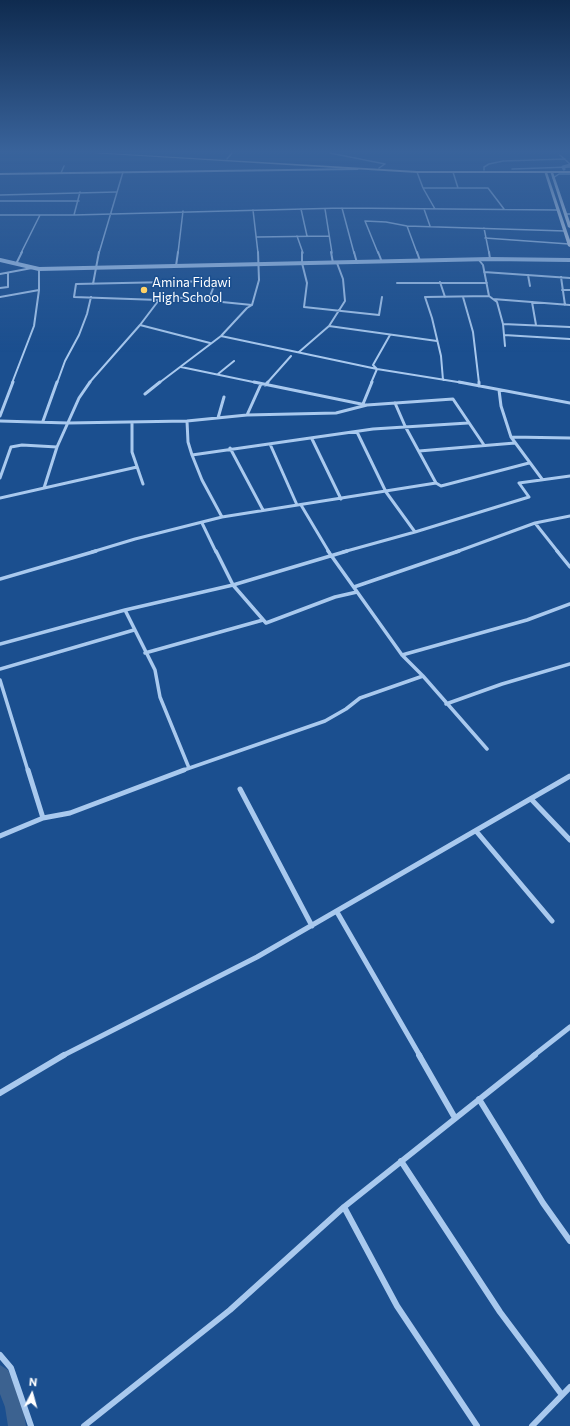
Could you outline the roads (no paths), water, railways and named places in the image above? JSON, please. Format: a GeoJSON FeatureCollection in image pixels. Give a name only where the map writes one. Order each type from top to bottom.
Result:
{"type":"FeatureCollection","features":[{"type":"Feature","properties":{"kind":"main road"},"geometry":{"type":"LineString","coordinates":[[560,220],[569,245]]}},
{"type":"Feature","properties":{"kind":"street"},"geometry":{"type":"LineString","coordinates":[[16,264],[38,220]]}},
{"type":"Feature","properties":{"kind":"street"},"geometry":{"type":"LineString","coordinates":[[93,284],[95,268],[109,220]]}},
{"type":"Feature","properties":{"kind":"street"},"geometry":{"type":"LineString","coordinates":[[176,266],[182,220]]}},
{"type":"Feature","properties":{"kind":"street"},"geometry":{"type":"LineString","coordinates":[[145,394],[221,336],[247,308],[252,305],[259,280],[255,220]]}},
{"type":"Feature","properties":{"kind":"street"},"geometry":{"type":"LineString","coordinates":[[303,220],[307,236]]}},
{"type":"Feature","properties":{"kind":"street"},"geometry":{"type":"LineString","coordinates":[[299,352],[329,326],[346,301],[343,279],[335,263],[327,220]]}},
{"type":"Feature","properties":{"kind":"street"},"geometry":{"type":"LineString","coordinates":[[345,220],[357,262]]}},
{"type":"Feature","properties":{"kind":"street"},"geometry":{"type":"LineString","coordinates":[[428,220],[430,226]]}},
{"type":"Feature","properties":{"kind":"street"},"geometry":{"type":"LineString","coordinates":[[382,262],[365,221],[386,222],[407,226],[565,232]]}},
{"type":"Feature","properties":{"kind":"street"},"geometry":{"type":"LineString","coordinates":[[407,226],[420,261]]}},
{"type":"Feature","properties":{"kind":"street"},"geometry":{"type":"LineString","coordinates":[[484,228],[490,259]]}},
{"type":"Feature","properties":{"kind":"street"},"geometry":{"type":"LineString","coordinates":[[297,236],[303,254],[302,264],[307,283],[304,307],[379,315],[382,297]]}},
{"type":"Feature","properties":{"kind":"street"},"geometry":{"type":"LineString","coordinates":[[257,237],[329,236]]}},
{"type":"Feature","properties":{"kind":"street"},"geometry":{"type":"LineString","coordinates":[[486,238],[569,245]]}},
{"type":"Feature","properties":{"kind":"street"},"geometry":{"type":"LineString","coordinates":[[0,274],[32,268],[302,264],[490,259],[570,260]]}},
{"type":"Feature","properties":{"kind":"street"},"geometry":{"type":"LineString","coordinates":[[0,260],[32,268]]}},
{"type":"Feature","properties":{"kind":"street"},"geometry":{"type":"LineString","coordinates":[[479,260],[483,265],[489,296],[497,302],[503,324],[505,346]]}},
{"type":"Feature","properties":{"kind":"street"},"geometry":{"type":"LineString","coordinates":[[0,416],[34,326],[39,290],[39,268]]}},
{"type":"Feature","properties":{"kind":"street"},"geometry":{"type":"LineString","coordinates":[[484,272],[570,278]]}},
{"type":"Feature","properties":{"kind":"street"},"geometry":{"type":"LineString","coordinates":[[0,288],[8,287],[8,273]]}},
{"type":"Feature","properties":{"kind":"street"},"geometry":{"type":"LineString","coordinates":[[528,275],[530,286]]}},
{"type":"Feature","properties":{"kind":"street"},"geometry":{"type":"LineString","coordinates":[[561,277],[565,305]]}},
{"type":"Feature","properties":{"kind":"street"},"geometry":{"type":"LineString","coordinates":[[159,300],[74,297],[76,284],[216,282],[208,301]]}},
{"type":"Feature","properties":{"kind":"street"},"geometry":{"type":"LineString","coordinates":[[440,282],[445,297]]}},
{"type":"Feature","properties":{"kind":"street"},"geometry":{"type":"LineString","coordinates":[[397,283],[487,283]]}},
{"type":"Feature","properties":{"kind":"street"},"geometry":{"type":"LineString","coordinates":[[0,296],[39,290]]}},
{"type":"Feature","properties":{"kind":"street"},"geometry":{"type":"LineString","coordinates":[[562,290],[570,290]]}},
{"type":"Feature","properties":{"kind":"street"},"geometry":{"type":"LineString","coordinates":[[44,488],[50,463],[88,384],[140,325],[162,296],[252,305]]}},
{"type":"Feature","properties":{"kind":"street"},"geometry":{"type":"LineString","coordinates":[[443,380],[441,356],[425,297],[489,296]]}},
{"type":"Feature","properties":{"kind":"street"},"geometry":{"type":"LineString","coordinates":[[43,421],[65,362],[81,328],[91,297]]}},
{"type":"Feature","properties":{"kind":"street"},"geometry":{"type":"LineString","coordinates":[[463,297],[474,332],[479,386]]}},
{"type":"Feature","properties":{"kind":"street"},"geometry":{"type":"LineString","coordinates":[[491,299],[570,305]]}},
{"type":"Feature","properties":{"kind":"street"},"geometry":{"type":"LineString","coordinates":[[532,302],[536,326]]}},
{"type":"Feature","properties":{"kind":"street"},"geometry":{"type":"LineString","coordinates":[[503,324],[570,327]]}},
{"type":"Feature","properties":{"kind":"street"},"geometry":{"type":"LineString","coordinates":[[140,325],[210,343]]}},
{"type":"Feature","properties":{"kind":"street"},"geometry":{"type":"LineString","coordinates":[[329,326],[437,341]]}},
{"type":"Feature","properties":{"kind":"street"},"geometry":{"type":"LineString","coordinates":[[377,369],[373,365],[390,335]]}},
{"type":"Feature","properties":{"kind":"street"},"geometry":{"type":"LineString","coordinates":[[504,335],[570,339]]}},
{"type":"Feature","properties":{"kind":"street"},"geometry":{"type":"LineString","coordinates":[[221,336],[377,369],[570,403]]}},
{"type":"Feature","properties":{"kind":"street"},"geometry":{"type":"LineString","coordinates":[[265,385],[291,356]]}},
{"type":"Feature","properties":{"kind":"street"},"geometry":{"type":"LineString","coordinates":[[218,374],[234,361]]}},
{"type":"Feature","properties":{"kind":"street"},"geometry":{"type":"LineString","coordinates":[[181,366],[265,385],[365,404],[453,399],[484,445]]}},
{"type":"Feature","properties":{"kind":"street"},"geometry":{"type":"LineString","coordinates":[[365,404],[377,369]]}},
{"type":"Feature","properties":{"kind":"street"},"geometry":{"type":"LineString","coordinates":[[247,415],[261,384]]}},
{"type":"Feature","properties":{"kind":"street"},"geometry":{"type":"LineString","coordinates":[[499,390],[501,406],[511,437],[542,479]]}},
{"type":"Feature","properties":{"kind":"street"},"geometry":{"type":"LineString","coordinates":[[218,418],[224,398]]}},
{"type":"Feature","properties":{"kind":"street"},"geometry":{"type":"LineString","coordinates":[[395,403],[405,426],[436,482],[441,486],[529,463]]}},
{"type":"Feature","properties":{"kind":"street"},"geometry":{"type":"LineString","coordinates":[[0,420],[68,423],[187,421],[247,415],[336,413],[365,404]]}},
{"type":"Feature","properties":{"kind":"street"},"geometry":{"type":"LineString","coordinates":[[187,421],[188,442],[192,455],[202,480],[222,517]]}},
{"type":"Feature","properties":{"kind":"street"},"geometry":{"type":"LineString","coordinates":[[132,423],[132,452],[143,484]]}},
{"type":"Feature","properties":{"kind":"street"},"geometry":{"type":"LineString","coordinates":[[192,455],[230,448],[312,439],[405,426],[468,423]]}},
{"type":"Feature","properties":{"kind":"street"},"geometry":{"type":"LineString","coordinates":[[357,432],[386,492],[415,532]]}},
{"type":"Feature","properties":{"kind":"street"},"geometry":{"type":"LineString","coordinates":[[511,437],[570,438]]}},
{"type":"Feature","properties":{"kind":"street"},"geometry":{"type":"LineString","coordinates":[[312,439],[341,499]]}},
{"type":"Feature","properties":{"kind":"street"},"geometry":{"type":"LineString","coordinates":[[419,451],[515,443]]}},
{"type":"Feature","properties":{"kind":"street"},"geometry":{"type":"LineString","coordinates":[[270,444],[299,505],[357,592],[402,655],[423,676],[487,749]]}},
{"type":"Feature","properties":{"kind":"street"},"geometry":{"type":"LineString","coordinates":[[0,478],[11,447],[22,445],[57,447]]}},
{"type":"Feature","properties":{"kind":"street"},"geometry":{"type":"LineString","coordinates":[[230,448],[263,510]]}},
{"type":"Feature","properties":{"kind":"street"},"geometry":{"type":"LineString","coordinates":[[0,498],[137,467]]}},
{"type":"Feature","properties":{"kind":"street"},"geometry":{"type":"LineString","coordinates":[[0,644],[125,610],[233,586],[331,555],[415,532],[529,497],[519,483],[570,476]]}},
{"type":"Feature","properties":{"kind":"street"},"geometry":{"type":"LineString","coordinates":[[0,579],[142,538],[222,517],[386,492],[436,482]]}},
{"type":"Feature","properties":{"kind":"street"},"geometry":{"type":"LineString","coordinates":[[354,587],[535,523],[570,516]]}},
{"type":"Feature","properties":{"kind":"street"},"geometry":{"type":"LineString","coordinates":[[202,523],[233,586],[266,624],[335,597],[357,592]]}},
{"type":"Feature","properties":{"kind":"street"},"geometry":{"type":"LineString","coordinates":[[535,523],[570,567]]}},
{"type":"Feature","properties":{"kind":"street"},"geometry":{"type":"LineString","coordinates":[[402,655],[526,620],[570,604]]}},
{"type":"Feature","properties":{"kind":"street"},"geometry":{"type":"LineString","coordinates":[[125,610],[145,653],[155,670],[160,697],[189,768]]}},
{"type":"Feature","properties":{"kind":"street"},"geometry":{"type":"LineString","coordinates":[[145,653],[263,620]]}},
{"type":"Feature","properties":{"kind":"street"},"geometry":{"type":"LineString","coordinates":[[0,669],[134,630]]}},
{"type":"Feature","properties":{"kind":"street"},"geometry":{"type":"LineString","coordinates":[[446,704],[502,684],[570,664]]}},
{"type":"Feature","properties":{"kind":"street"},"geometry":{"type":"LineString","coordinates":[[0,836],[43,818],[70,813],[189,768],[324,721],[346,709],[360,698],[423,676]]}},
{"type":"Feature","properties":{"kind":"street"},"geometry":{"type":"LineString","coordinates":[[0,680],[22,745],[43,818]]}},
{"type":"Feature","properties":{"kind":"street"},"geometry":{"type":"LineString","coordinates":[[0,1093],[47,1064],[257,957],[570,776]]}},
{"type":"Feature","properties":{"kind":"street"},"geometry":{"type":"LineString","coordinates":[[240,789],[312,926]]}},
{"type":"Feature","properties":{"kind":"street"},"geometry":{"type":"LineString","coordinates":[[532,799],[570,840]]}},
{"type":"Feature","properties":{"kind":"street"},"geometry":{"type":"LineString","coordinates":[[476,831],[552,921]]}},
{"type":"Feature","properties":{"kind":"street"},"geometry":{"type":"LineString","coordinates":[[337,912],[455,1118]]}},
{"type":"Feature","properties":{"kind":"street"},"geometry":{"type":"LineString","coordinates":[[84,1426],[230,1310],[344,1207],[570,1027]]}},
{"type":"Feature","properties":{"kind":"street"},"geometry":{"type":"LineString","coordinates":[[479,1099],[543,1203],[570,1241]]}},
{"type":"Feature","properties":{"kind":"street"},"geometry":{"type":"LineString","coordinates":[[401,1161],[500,1312],[562,1395]]}},
{"type":"Feature","properties":{"kind":"street"},"geometry":{"type":"LineString","coordinates":[[344,1207],[396,1306],[477,1426]]}},
{"type":"Feature","properties":{"kind":"street"},"geometry":{"type":"LineString","coordinates":[[0,1355],[11,1368],[31,1426]]}},
{"type":"Feature","properties":{"kind":"street"},"geometry":{"type":"LineString","coordinates":[[532,1426],[570,1387]]}},
{"type":"Feature","properties":{"kind":"waterway"},"geometry":{"type":"LineString","coordinates":[[0,1374],[14,1407],[17,1426]]}},
{"type":"Feature","properties":{"kind":"place","name":"Amina Fidawi High School"},"geometry":{"type":"Point","coordinates":[144,290]}}]}
